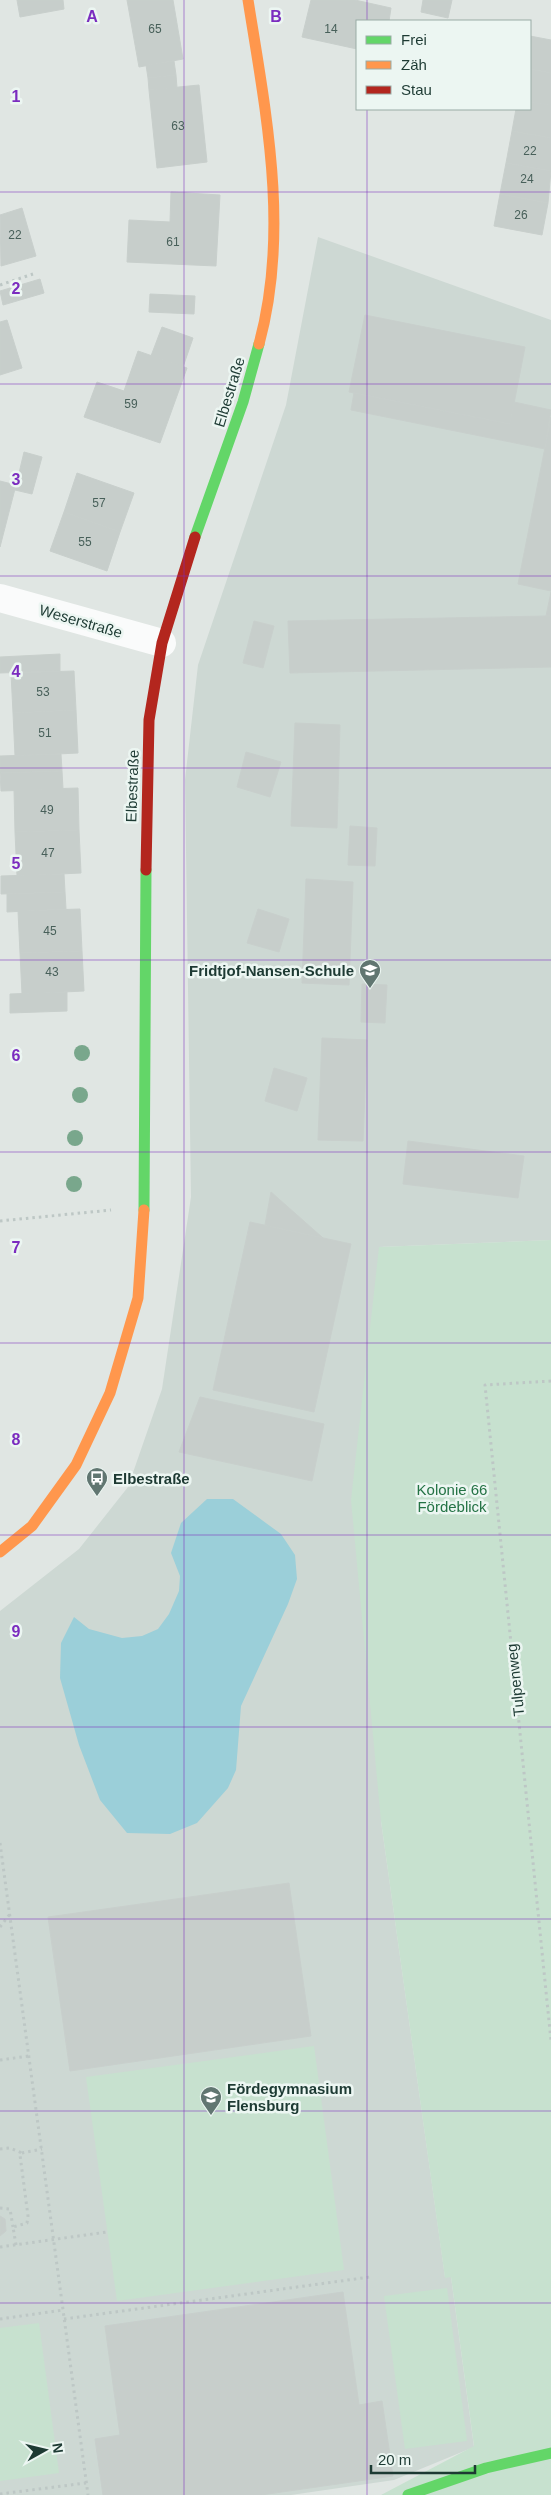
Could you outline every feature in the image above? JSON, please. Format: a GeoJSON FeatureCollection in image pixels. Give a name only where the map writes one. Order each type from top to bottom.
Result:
{"type":"FeatureCollection","features":[{"type":"Feature","properties":{"kind":"street","name":"Elbestraße"},"geometry":{"type":"LineString","coordinates":[[0,1552],[32,1526],[76,1465],[110,1392],[138,1298],[144,1207],[146,837],[149,720],[162,643],[190,550],[243,402],[262,333],[275,244],[268,124],[248,0]]}},
{"type":"Feature","properties":{"kind":"street","name":"Weserstraße"},"geometry":{"type":"LineString","coordinates":[[0,598],[162,643]]}},
{"type":"Feature","properties":{"kind":"street"},"geometry":{"type":"LineString","coordinates":[[408,2495],[486,2468],[551,2452]]}},
{"type":"Feature","properties":{"kind":"path"},"geometry":{"type":"LineString","coordinates":[[0,285],[33,274]]}},
{"type":"Feature","properties":{"kind":"path"},"geometry":{"type":"LineString","coordinates":[[0,1221],[144,1207]]}},
{"type":"Feature","properties":{"kind":"path","name":"Tulpenweg"},"geometry":{"type":"LineString","coordinates":[[551,1381],[485,1385],[551,2041]]}},
{"type":"Feature","properties":{"kind":"path"},"geometry":{"type":"LineString","coordinates":[[0,1843],[88,2495]]}},
{"type":"Feature","properties":{"kind":"path"},"geometry":{"type":"LineString","coordinates":[[0,1927],[10,1914]]}},
{"type":"Feature","properties":{"kind":"path"},"geometry":{"type":"LineString","coordinates":[[0,2060],[29,2056]]}},
{"type":"Feature","properties":{"kind":"path"},"geometry":{"type":"LineString","coordinates":[[0,2150],[10,2148],[22,2152],[42,2150]]}},
{"type":"Feature","properties":{"kind":"path"},"geometry":{"type":"LineString","coordinates":[[13,2227],[27,2223],[28,2216],[20,2155],[22,2152]]}},
{"type":"Feature","properties":{"kind":"path"},"geometry":{"type":"LineString","coordinates":[[0,2208],[10,2210],[16,2244]]}},
{"type":"Feature","properties":{"kind":"path"},"geometry":{"type":"LineString","coordinates":[[0,2247],[107,2232]]}},
{"type":"Feature","properties":{"kind":"path"},"geometry":{"type":"LineString","coordinates":[[64,2319],[370,2277]]}},
{"type":"Feature","properties":{"kind":"path"},"geometry":{"type":"LineString","coordinates":[[0,2318],[63,2310]]}},
{"type":"Feature","properties":{"kind":"path"},"geometry":{"type":"LineString","coordinates":[[0,2494],[86,2482]]}},
{"type":"Feature","properties":{"kind":"shaded area","name":"Fridtjof-Nansen-Schule"},"geometry":{"type":"Polygon","coordinates":[[[318,237],[551,320],[551,1240],[379,1247],[381,1821],[445,2277],[451,2277],[474,2447],[394,2480],[291,2495],[0,2495],[0,1611],[79,1549],[128,1487],[162,1389],[191,1197],[185,780],[198,665],[286,405],[318,237]]]}},
{"type":"Feature","properties":{"kind":"green space","name":"Kolonie 66 Fördeblick"},"geometry":{"type":"Polygon","coordinates":[[[551,1240],[551,2495],[381,2495],[474,2446],[451,2277],[445,2278],[381,1821],[351,1500],[379,1247],[551,1240]]]}},
{"type":"Feature","properties":{"kind":"green space"},"geometry":{"type":"Polygon","coordinates":[[[314,2046],[344,2270],[117,2301],[86,2077],[314,2046]]]}},
{"type":"Feature","properties":{"kind":"green space"},"geometry":{"type":"Polygon","coordinates":[[[447,2288],[467,2441],[405,2449],[384,2296],[447,2288]]]}},
{"type":"Feature","properties":{"kind":"green space"},"geometry":{"type":"Polygon","coordinates":[[[39,2323],[59,2473],[0,2481],[0,2328],[39,2323]]]}},
{"type":"Feature","properties":{"kind":"water"},"geometry":{"type":"Polygon","coordinates":[[[207,1499],[233,1499],[281,1534],[295,1555],[297,1579],[288,1604],[241,1706],[236,1770],[228,1788],[197,1823],[170,1834],[127,1833],[100,1800],[79,1745],[60,1678],[61,1643],[74,1617],[89,1629],[122,1638],[142,1636],[158,1629],[169,1614],[179,1591],[180,1576],[171,1553],[181,1523],[207,1499]]]}},
{"type":"Feature","properties":{"kind":"building"},"geometry":{"type":"Polygon","coordinates":[[[17,0],[63,0],[64,9],[20,17],[17,0]]]}},
{"type":"Feature","properties":{"kind":"building"},"geometry":{"type":"Polygon","coordinates":[[[127,0],[173,0],[183,59],[139,67],[127,0]]]}},
{"type":"Feature","properties":{"kind":"building"},"geometry":{"type":"Polygon","coordinates":[[[311,0],[355,0],[391,8],[389,20],[356,20],[356,49],[302,37],[311,0]]]}},
{"type":"Feature","properties":{"kind":"building"},"geometry":{"type":"Polygon","coordinates":[[[423,0],[452,0],[448,18],[421,12],[423,0]]]}},
{"type":"Feature","properties":{"kind":"building"},"geometry":{"type":"Polygon","coordinates":[[[531,36],[551,40],[551,73],[531,69],[531,36]]]}},
{"type":"Feature","properties":{"kind":"building"},"geometry":{"type":"Polygon","coordinates":[[[174,61],[176,75],[148,78],[146,65],[174,61]]]}},
{"type":"Feature","properties":{"kind":"building"},"geometry":{"type":"Polygon","coordinates":[[[531,69],[551,73],[551,105],[531,102],[531,69]]]}},
{"type":"Feature","properties":{"kind":"building"},"geometry":{"type":"Polygon","coordinates":[[[176,75],[177,88],[149,90],[148,78],[176,75]]]}},
{"type":"Feature","properties":{"kind":"building"},"geometry":{"type":"Polygon","coordinates":[[[199,85],[207,162],[157,168],[149,90],[199,85]]]}},
{"type":"Feature","properties":{"kind":"building"},"geometry":{"type":"Polygon","coordinates":[[[531,102],[551,105],[551,138],[512,131],[516,110],[531,110],[531,102]]]}},
{"type":"Feature","properties":{"kind":"building"},"geometry":{"type":"Polygon","coordinates":[[[512,131],[551,138],[551,171],[506,163],[512,131]]]}},
{"type":"Feature","properties":{"kind":"building"},"geometry":{"type":"Polygon","coordinates":[[[506,163],[551,171],[548,203],[500,194],[506,163]]]}},
{"type":"Feature","properties":{"kind":"building"},"geometry":{"type":"Polygon","coordinates":[[[171,192],[220,195],[216,266],[127,262],[129,220],[170,222],[171,192]]]}},
{"type":"Feature","properties":{"kind":"building"},"geometry":{"type":"Polygon","coordinates":[[[500,194],[548,203],[542,235],[494,226],[500,194]]]}},
{"type":"Feature","properties":{"kind":"building"},"geometry":{"type":"Polygon","coordinates":[[[22,208],[36,256],[1,266],[0,215],[22,208]]]}},
{"type":"Feature","properties":{"kind":"building"},"geometry":{"type":"Polygon","coordinates":[[[40,279],[44,293],[3,305],[0,291],[40,279]]]}},
{"type":"Feature","properties":{"kind":"building"},"geometry":{"type":"Polygon","coordinates":[[[150,294],[195,296],[194,314],[149,312],[150,294]]]}},
{"type":"Feature","properties":{"kind":"building"},"geometry":{"type":"Polygon","coordinates":[[[365,315],[525,347],[510,424],[349,392],[365,315]]]}},
{"type":"Feature","properties":{"kind":"building"},"geometry":{"type":"Polygon","coordinates":[[[7,320],[22,368],[0,375],[0,322],[7,320]]]}},
{"type":"Feature","properties":{"kind":"building"},"geometry":{"type":"Polygon","coordinates":[[[162,327],[193,338],[183,367],[151,356],[162,327]]]}},
{"type":"Feature","properties":{"kind":"building"},"geometry":{"type":"Polygon","coordinates":[[[138,351],[187,368],[160,443],[84,417],[97,382],[124,391],[138,351]]]}},
{"type":"Feature","properties":{"kind":"building"},"geometry":{"type":"Polygon","coordinates":[[[354,393],[510,424],[514,402],[551,410],[545,449],[351,410],[354,393]]]}},
{"type":"Feature","properties":{"kind":"building"},"geometry":{"type":"Polygon","coordinates":[[[551,417],[551,591],[518,584],[551,417]]]}},
{"type":"Feature","properties":{"kind":"building"},"geometry":{"type":"Polygon","coordinates":[[[24,452],[42,457],[32,494],[15,490],[24,452]]]}},
{"type":"Feature","properties":{"kind":"building"},"geometry":{"type":"Polygon","coordinates":[[[77,473],[134,493],[120,532],[64,512],[77,473]]]}},
{"type":"Feature","properties":{"kind":"building"},"geometry":{"type":"Polygon","coordinates":[[[0,481],[16,485],[0,547],[0,481]]]}},
{"type":"Feature","properties":{"kind":"building"},"geometry":{"type":"Polygon","coordinates":[[[64,512],[120,532],[107,571],[50,551],[64,512]]]}},
{"type":"Feature","properties":{"kind":"building"},"geometry":{"type":"Polygon","coordinates":[[[551,592],[551,616],[546,616],[551,592]]]}},
{"type":"Feature","properties":{"kind":"building"},"geometry":{"type":"Polygon","coordinates":[[[551,616],[551,667],[290,673],[288,621],[551,616]]]}},
{"type":"Feature","properties":{"kind":"building"},"geometry":{"type":"Polygon","coordinates":[[[254,621],[274,626],[263,668],[243,663],[254,621]]]}},
{"type":"Feature","properties":{"kind":"building"},"geometry":{"type":"Polygon","coordinates":[[[60,654],[60,671],[0,673],[0,657],[60,654]]]}},
{"type":"Feature","properties":{"kind":"building"},"geometry":{"type":"Polygon","coordinates":[[[74,671],[76,710],[13,713],[11,673],[74,671]]]}},
{"type":"Feature","properties":{"kind":"building"},"geometry":{"type":"Polygon","coordinates":[[[76,710],[78,753],[15,756],[13,713],[76,710]]]}},
{"type":"Feature","properties":{"kind":"building"},"geometry":{"type":"Polygon","coordinates":[[[295,723],[340,725],[337,828],[291,826],[295,723]]]}},
{"type":"Feature","properties":{"kind":"building"},"geometry":{"type":"Polygon","coordinates":[[[246,752],[281,762],[270,797],[237,787],[246,752]]]}},
{"type":"Feature","properties":{"kind":"building"},"geometry":{"type":"Polygon","coordinates":[[[61,754],[62,771],[0,773],[0,756],[61,754]]]}},
{"type":"Feature","properties":{"kind":"building"},"geometry":{"type":"Polygon","coordinates":[[[62,771],[63,789],[1,791],[0,773],[62,771]]]}},
{"type":"Feature","properties":{"kind":"building"},"geometry":{"type":"Polygon","coordinates":[[[78,788],[79,830],[15,832],[14,790],[78,788]]]}},
{"type":"Feature","properties":{"kind":"building"},"geometry":{"type":"Polygon","coordinates":[[[350,826],[377,828],[375,866],[348,865],[350,826]]]}},
{"type":"Feature","properties":{"kind":"building"},"geometry":{"type":"Polygon","coordinates":[[[79,830],[81,873],[17,876],[15,832],[79,830]]]}},
{"type":"Feature","properties":{"kind":"building"},"geometry":{"type":"Polygon","coordinates":[[[64,874],[65,892],[1,894],[1,876],[64,874]]]}},
{"type":"Feature","properties":{"kind":"building"},"geometry":{"type":"Polygon","coordinates":[[[306,879],[353,882],[349,985],[302,983],[306,879]]]}},
{"type":"Feature","properties":{"kind":"building"},"geometry":{"type":"Polygon","coordinates":[[[65,892],[66,909],[7,912],[7,894],[65,892]]]}},
{"type":"Feature","properties":{"kind":"building"},"geometry":{"type":"Polygon","coordinates":[[[80,909],[82,951],[20,953],[18,911],[80,909]]]}},
{"type":"Feature","properties":{"kind":"building"},"geometry":{"type":"Polygon","coordinates":[[[258,909],[289,919],[279,952],[247,943],[258,909]]]}},
{"type":"Feature","properties":{"kind":"building"},"geometry":{"type":"Polygon","coordinates":[[[82,951],[84,991],[22,994],[20,953],[82,951]]]}},
{"type":"Feature","properties":{"kind":"building"},"geometry":{"type":"Polygon","coordinates":[[[362,984],[387,985],[385,1023],[361,1022],[362,984]]]}},
{"type":"Feature","properties":{"kind":"building"},"geometry":{"type":"Polygon","coordinates":[[[67,992],[67,1011],[10,1013],[10,994],[67,992]]]}},
{"type":"Feature","properties":{"kind":"building"},"geometry":{"type":"Polygon","coordinates":[[[322,1038],[367,1040],[363,1141],[318,1140],[322,1038]]]}},
{"type":"Feature","properties":{"kind":"building"},"geometry":{"type":"Polygon","coordinates":[[[274,1068],[307,1078],[297,1111],[265,1101],[274,1068]]]}},
{"type":"Feature","properties":{"kind":"building"},"geometry":{"type":"Polygon","coordinates":[[[408,1141],[524,1156],[518,1198],[403,1184],[408,1141]]]}},
{"type":"Feature","properties":{"kind":"building"},"geometry":{"type":"Polygon","coordinates":[[[271,1192],[323,1238],[265,1225],[271,1192]]]}},
{"type":"Feature","properties":{"kind":"building"},"geometry":{"type":"Polygon","coordinates":[[[250,1222],[351,1244],[314,1412],[213,1390],[250,1222]]]}},
{"type":"Feature","properties":{"kind":"building"},"geometry":{"type":"Polygon","coordinates":[[[200,1397],[324,1424],[312,1481],[179,1452],[200,1397]]]}},
{"type":"Feature","properties":{"kind":"building"},"geometry":{"type":"Polygon","coordinates":[[[289,1883],[311,2036],[70,2071],[48,1917],[289,1883]]]}},
{"type":"Feature","properties":{"kind":"building"},"geometry":{"type":"Polygon","coordinates":[[[0,2216],[5,2219],[6,2231],[0,2236],[0,2216]]]}},
{"type":"Feature","properties":{"kind":"building"},"geometry":{"type":"Polygon","coordinates":[[[343,2292],[359,2405],[382,2401],[393,2476],[261,2495],[103,2495],[95,2439],[120,2435],[105,2326],[343,2292]]]}},
{"type":"Feature","properties":{"kind":"traffic: fast"},"geometry":{"type":"LineString","coordinates":[[195,537],[243,402],[259,344]]}},
{"type":"Feature","properties":{"kind":"traffic: fast"},"geometry":{"type":"LineString","coordinates":[[144,1210],[146,870]]}},
{"type":"Feature","properties":{"kind":"traffic: fast"},"geometry":{"type":"LineString","coordinates":[[408,2495],[486,2468],[551,2453]]}},
{"type":"Feature","properties":{"kind":"traffic: slow"},"geometry":{"type":"LineString","coordinates":[[248,0],[268,129],[274,215],[273,258],[268,301],[259,344]]}},
{"type":"Feature","properties":{"kind":"traffic: slow"},"geometry":{"type":"LineString","coordinates":[[0,1552],[32,1526],[76,1465],[110,1393],[138,1298],[144,1210]]}},
{"type":"Feature","properties":{"kind":"traffic: jam"},"geometry":{"type":"LineString","coordinates":[[146,870],[149,720],[162,643],[195,537]]}},
{"type":"Feature","properties":{"kind":"place","name":"Fridtjof-Nansen-Schule"},"geometry":{"type":"Point","coordinates":[370,989]}},
{"type":"Feature","properties":{"kind":"place","name":"Elbestraße"},"geometry":{"type":"Point","coordinates":[97,1497]}},
{"type":"Feature","properties":{"kind":"place","name":"Fördegymnasium Flensburg"},"geometry":{"type":"Point","coordinates":[211,2116]}}]}
